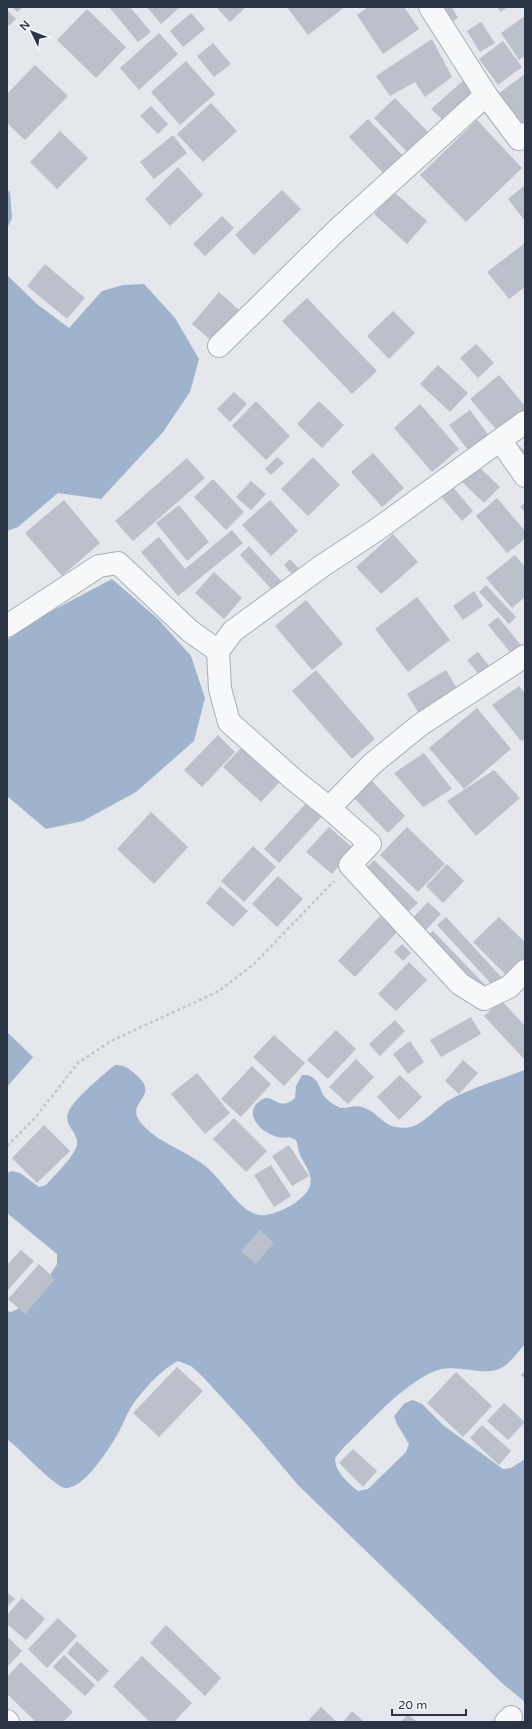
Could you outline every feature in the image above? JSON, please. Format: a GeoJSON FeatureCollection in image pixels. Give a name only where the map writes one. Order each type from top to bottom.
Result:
{"type":"FeatureCollection","features":[{"type":"Feature","properties":{"kind":"street"},"geometry":{"type":"LineString","coordinates":[[430,7],[486,95],[523,140]]}},
{"type":"Feature","properties":{"kind":"street"},"geometry":{"type":"LineString","coordinates":[[218,346],[337,230],[486,95]]}},
{"type":"Feature","properties":{"kind":"street"},"geometry":{"type":"LineString","coordinates":[[525,422],[375,531],[322,566],[233,631],[218,650],[220,689],[229,722],[293,779],[370,844],[350,865],[460,984],[484,999],[509,987],[525,971]]}},
{"type":"Feature","properties":{"kind":"street"},"geometry":{"type":"LineString","coordinates":[[500,440],[525,476]]}},
{"type":"Feature","properties":{"kind":"street"},"geometry":{"type":"LineString","coordinates":[[7,626],[99,566],[118,563],[190,631],[218,650]]}},
{"type":"Feature","properties":{"kind":"street"},"geometry":{"type":"LineString","coordinates":[[329,808],[372,764],[420,725],[525,656]]}},
{"type":"Feature","properties":{"kind":"path"},"geometry":{"type":"LineString","coordinates":[[7,1146],[34,1119],[78,1063],[111,1041],[219,992],[254,964],[350,865]]}},
{"type":"Feature","properties":{"kind":"water"},"geometry":{"type":"Polygon","coordinates":[[[7,190],[10,192],[12,218],[7,228],[7,190]]]}},
{"type":"Feature","properties":{"kind":"water"},"geometry":{"type":"Polygon","coordinates":[[[7,275],[37,304],[69,328],[102,291],[123,285],[144,284],[175,318],[199,359],[190,392],[163,432],[101,499],[58,493],[18,527],[7,531],[7,275]]]}},
{"type":"Feature","properties":{"kind":"water"},"geometry":{"type":"Polygon","coordinates":[[[112,579],[158,619],[191,656],[205,698],[194,741],[136,792],[83,821],[46,829],[7,796],[7,640],[44,615],[112,579]]]}},
{"type":"Feature","properties":{"kind":"water"},"geometry":{"type":"Polygon","coordinates":[[[7,1032],[33,1057],[7,1087],[7,1032]]]}},
{"type":"Feature","properties":{"kind":"water"},"geometry":{"type":"Polygon","coordinates":[[[115,1065],[123,1066],[129,1069],[140,1079],[145,1087],[144,1096],[136,1112],[141,1123],[155,1136],[204,1165],[240,1204],[249,1211],[260,1215],[281,1211],[288,1207],[302,1197],[310,1186],[311,1182],[309,1174],[300,1155],[296,1140],[289,1137],[273,1135],[265,1131],[254,1120],[253,1113],[255,1106],[265,1098],[269,1098],[284,1104],[295,1098],[296,1086],[302,1075],[311,1076],[314,1078],[324,1096],[338,1107],[344,1108],[359,1106],[371,1111],[391,1126],[404,1128],[417,1125],[446,1102],[460,1095],[525,1070],[525,1344],[508,1363],[496,1370],[482,1371],[450,1368],[435,1371],[422,1378],[386,1405],[335,1458],[337,1468],[350,1484],[358,1491],[368,1489],[406,1452],[409,1444],[394,1416],[405,1403],[413,1400],[422,1404],[443,1425],[503,1469],[511,1468],[525,1459],[525,1702],[503,1684],[298,1485],[248,1426],[191,1366],[178,1361],[166,1368],[155,1378],[133,1404],[119,1431],[95,1468],[80,1483],[72,1487],[65,1488],[53,1481],[7,1439],[7,1311],[11,1312],[18,1309],[52,1272],[57,1264],[57,1254],[7,1213],[7,1173],[12,1171],[20,1173],[39,1187],[46,1185],[70,1158],[77,1146],[76,1137],[67,1117],[71,1107],[89,1088],[115,1065]]]}},
{"type":"Feature","properties":{"kind":"building"},"geometry":{"type":"Polygon","coordinates":[[[12,7],[23,7],[17,12],[12,7]]]}},
{"type":"Feature","properties":{"kind":"building"},"geometry":{"type":"Polygon","coordinates":[[[109,7],[130,7],[151,32],[138,42],[109,7]]]}},
{"type":"Feature","properties":{"kind":"building"},"geometry":{"type":"Polygon","coordinates":[[[147,7],[180,7],[161,24],[147,7]]]}},
{"type":"Feature","properties":{"kind":"building"},"geometry":{"type":"Polygon","coordinates":[[[216,7],[246,7],[230,22],[216,7]]]}},
{"type":"Feature","properties":{"kind":"building"},"geometry":{"type":"Polygon","coordinates":[[[287,7],[345,7],[308,35],[287,7]]]}},
{"type":"Feature","properties":{"kind":"building"},"geometry":{"type":"Polygon","coordinates":[[[368,7],[404,7],[419,29],[383,54],[357,15],[368,7]]]}},
{"type":"Feature","properties":{"kind":"building"},"geometry":{"type":"Polygon","coordinates":[[[432,7],[452,7],[458,18],[444,27],[432,7]]]}},
{"type":"Feature","properties":{"kind":"building"},"geometry":{"type":"Polygon","coordinates":[[[497,7],[507,7],[501,12],[497,7]]]}},
{"type":"Feature","properties":{"kind":"building"},"geometry":{"type":"Polygon","coordinates":[[[87,9],[126,47],[96,78],[57,40],[87,9]]]}},
{"type":"Feature","properties":{"kind":"building"},"geometry":{"type":"Polygon","coordinates":[[[7,10],[16,19],[7,27],[7,10]]]}},
{"type":"Feature","properties":{"kind":"building"},"geometry":{"type":"Polygon","coordinates":[[[191,13],[205,29],[183,47],[170,31],[191,13]]]}},
{"type":"Feature","properties":{"kind":"building"},"geometry":{"type":"Polygon","coordinates":[[[525,16],[525,56],[519,60],[501,33],[525,16]]]}},
{"type":"Feature","properties":{"kind":"building"},"geometry":{"type":"Polygon","coordinates":[[[481,22],[495,43],[480,52],[467,31],[481,22]]]}},
{"type":"Feature","properties":{"kind":"building"},"geometry":{"type":"Polygon","coordinates":[[[159,33],[178,54],[139,90],[120,68],[159,33]]]}},
{"type":"Feature","properties":{"kind":"building"},"geometry":{"type":"Polygon","coordinates":[[[432,39],[452,77],[425,97],[415,82],[390,96],[376,76],[432,39]]]}},
{"type":"Feature","properties":{"kind":"building"},"geometry":{"type":"Polygon","coordinates":[[[503,41],[522,67],[498,85],[479,59],[503,41]]]}},
{"type":"Feature","properties":{"kind":"building"},"geometry":{"type":"Polygon","coordinates":[[[213,43],[231,64],[214,77],[197,56],[213,43]]]}},
{"type":"Feature","properties":{"kind":"building"},"geometry":{"type":"Polygon","coordinates":[[[186,61],[215,94],[180,125],[151,92],[186,61]]]}},
{"type":"Feature","properties":{"kind":"building"},"geometry":{"type":"Polygon","coordinates":[[[35,65],[68,96],[25,140],[7,123],[7,94],[35,65]]]}},
{"type":"Feature","properties":{"kind":"building"},"geometry":{"type":"Polygon","coordinates":[[[525,74],[525,125],[523,126],[499,93],[525,74]]]}},
{"type":"Feature","properties":{"kind":"building"},"geometry":{"type":"Polygon","coordinates":[[[465,79],[478,95],[445,122],[431,109],[465,79]]]}},
{"type":"Feature","properties":{"kind":"building"},"geometry":{"type":"Polygon","coordinates":[[[395,98],[429,133],[408,153],[374,118],[395,98]]]}},
{"type":"Feature","properties":{"kind":"building"},"geometry":{"type":"Polygon","coordinates":[[[211,103],[237,131],[203,162],[177,134],[211,103]]]}},
{"type":"Feature","properties":{"kind":"building"},"geometry":{"type":"Polygon","coordinates":[[[151,106],[168,124],[158,134],[140,116],[151,106]]]}},
{"type":"Feature","properties":{"kind":"building"},"geometry":{"type":"Polygon","coordinates":[[[368,119],[405,158],[386,176],[349,137],[368,119]]]}},
{"type":"Feature","properties":{"kind":"building"},"geometry":{"type":"Polygon","coordinates":[[[477,120],[522,168],[466,222],[420,175],[477,120]]]}},
{"type":"Feature","properties":{"kind":"building"},"geometry":{"type":"Polygon","coordinates":[[[60,131],[88,158],[57,189],[30,162],[60,131]]]}},
{"type":"Feature","properties":{"kind":"building"},"geometry":{"type":"Polygon","coordinates":[[[173,135],[187,153],[154,179],[140,162],[173,135]]]}},
{"type":"Feature","properties":{"kind":"building"},"geometry":{"type":"Polygon","coordinates":[[[178,167],[203,195],[170,226],[145,199],[178,167]]]}},
{"type":"Feature","properties":{"kind":"building"},"geometry":{"type":"Polygon","coordinates":[[[525,185],[525,221],[508,199],[525,185]]]}},
{"type":"Feature","properties":{"kind":"building"},"geometry":{"type":"Polygon","coordinates":[[[282,190],[301,209],[254,255],[235,235],[282,190]]]}},
{"type":"Feature","properties":{"kind":"building"},"geometry":{"type":"Polygon","coordinates":[[[394,192],[427,221],[407,244],[374,214],[394,192]]]}},
{"type":"Feature","properties":{"kind":"building"},"geometry":{"type":"Polygon","coordinates":[[[222,216],[234,228],[205,256],[193,244],[222,216]]]}},
{"type":"Feature","properties":{"kind":"building"},"geometry":{"type":"Polygon","coordinates":[[[525,243],[525,287],[509,299],[487,272],[525,243]]]}},
{"type":"Feature","properties":{"kind":"building"},"geometry":{"type":"Polygon","coordinates":[[[45,264],[85,298],[67,319],[27,286],[45,264]]]}},
{"type":"Feature","properties":{"kind":"building"},"geometry":{"type":"Polygon","coordinates":[[[219,292],[240,311],[213,342],[192,324],[219,292]]]}},
{"type":"Feature","properties":{"kind":"building"},"geometry":{"type":"Polygon","coordinates":[[[307,298],[377,371],[352,394],[282,321],[307,298]]]}},
{"type":"Feature","properties":{"kind":"building"},"geometry":{"type":"Polygon","coordinates":[[[393,311],[415,333],[389,359],[367,336],[393,311]]]}},
{"type":"Feature","properties":{"kind":"building"},"geometry":{"type":"Polygon","coordinates":[[[476,344],[494,363],[478,378],[460,358],[476,344]]]}},
{"type":"Feature","properties":{"kind":"building"},"geometry":{"type":"Polygon","coordinates":[[[438,365],[468,393],[450,412],[420,384],[438,365]]]}},
{"type":"Feature","properties":{"kind":"building"},"geometry":{"type":"Polygon","coordinates":[[[499,375],[525,406],[525,414],[501,435],[470,399],[499,375]]]}},
{"type":"Feature","properties":{"kind":"building"},"geometry":{"type":"Polygon","coordinates":[[[234,392],[247,404],[230,422],[217,409],[234,392]]]}},
{"type":"Feature","properties":{"kind":"building"},"geometry":{"type":"Polygon","coordinates":[[[256,401],[290,436],[266,460],[232,426],[256,401]]]}},
{"type":"Feature","properties":{"kind":"building"},"geometry":{"type":"Polygon","coordinates":[[[319,401],[344,425],[322,448],[297,424],[319,401]]]}},
{"type":"Feature","properties":{"kind":"building"},"geometry":{"type":"Polygon","coordinates":[[[420,404],[459,449],[432,472],[394,428],[420,404]]]}},
{"type":"Feature","properties":{"kind":"building"},"geometry":{"type":"Polygon","coordinates":[[[470,410],[489,436],[467,449],[449,425],[470,410]]]}},
{"type":"Feature","properties":{"kind":"building"},"geometry":{"type":"Polygon","coordinates":[[[518,445],[525,451],[525,467],[510,453],[518,445]]]}},
{"type":"Feature","properties":{"kind":"building"},"geometry":{"type":"Polygon","coordinates":[[[373,453],[404,488],[382,507],[351,472],[373,453]]]}},
{"type":"Feature","properties":{"kind":"building"},"geometry":{"type":"Polygon","coordinates":[[[277,457],[284,463],[271,475],[265,469],[277,457]]]}},
{"type":"Feature","properties":{"kind":"building"},"geometry":{"type":"Polygon","coordinates":[[[313,457],[340,485],[308,516],[281,489],[313,457]]]}},
{"type":"Feature","properties":{"kind":"building"},"geometry":{"type":"Polygon","coordinates":[[[187,458],[205,478],[133,541],[115,521],[187,458]]]}},
{"type":"Feature","properties":{"kind":"building"},"geometry":{"type":"Polygon","coordinates":[[[473,461],[500,487],[484,503],[458,478],[473,461]]]}},
{"type":"Feature","properties":{"kind":"building"},"geometry":{"type":"Polygon","coordinates":[[[213,479],[244,512],[226,530],[194,497],[213,479]]]}},
{"type":"Feature","properties":{"kind":"building"},"geometry":{"type":"Polygon","coordinates":[[[251,481],[266,494],[251,510],[236,497],[251,481]]]}},
{"type":"Feature","properties":{"kind":"building"},"geometry":{"type":"Polygon","coordinates":[[[452,486],[473,511],[462,521],[440,495],[452,486]]]}},
{"type":"Feature","properties":{"kind":"building"},"geometry":{"type":"Polygon","coordinates":[[[497,498],[525,531],[525,539],[507,553],[476,516],[497,498]]]}},
{"type":"Feature","properties":{"kind":"building"},"geometry":{"type":"Polygon","coordinates":[[[64,500],[100,543],[62,576],[25,533],[64,500]]]}},
{"type":"Feature","properties":{"kind":"building"},"geometry":{"type":"Polygon","coordinates":[[[270,500],[298,531],[271,556],[242,525],[270,500]]]}},
{"type":"Feature","properties":{"kind":"building"},"geometry":{"type":"Polygon","coordinates":[[[525,502],[525,512],[520,507],[525,502]]]}},
{"type":"Feature","properties":{"kind":"building"},"geometry":{"type":"Polygon","coordinates":[[[179,505],[209,542],[187,561],[156,523],[179,505]]]}},
{"type":"Feature","properties":{"kind":"building"},"geometry":{"type":"Polygon","coordinates":[[[232,530],[243,543],[178,596],[141,552],[159,537],[185,569],[232,530]]]}},
{"type":"Feature","properties":{"kind":"building"},"geometry":{"type":"Polygon","coordinates":[[[393,534],[418,562],[381,594],[356,567],[393,534]]]}},
{"type":"Feature","properties":{"kind":"building"},"geometry":{"type":"Polygon","coordinates":[[[249,546],[284,584],[275,593],[240,555],[249,546]]]}},
{"type":"Feature","properties":{"kind":"building"},"geometry":{"type":"Polygon","coordinates":[[[515,555],[525,567],[525,597],[512,608],[486,578],[515,555]]]}},
{"type":"Feature","properties":{"kind":"building"},"geometry":{"type":"Polygon","coordinates":[[[290,559],[305,575],[298,581],[284,565],[290,559]]]}},
{"type":"Feature","properties":{"kind":"building"},"geometry":{"type":"Polygon","coordinates":[[[214,572],[242,598],[224,619],[195,593],[214,572]]]}},
{"type":"Feature","properties":{"kind":"building"},"geometry":{"type":"Polygon","coordinates":[[[486,585],[516,617],[509,624],[479,592],[486,585]]]}},
{"type":"Feature","properties":{"kind":"building"},"geometry":{"type":"Polygon","coordinates":[[[474,591],[483,606],[463,620],[453,606],[474,591]]]}},
{"type":"Feature","properties":{"kind":"building"},"geometry":{"type":"Polygon","coordinates":[[[417,597],[450,640],[408,672],[375,629],[417,597]]]}},
{"type":"Feature","properties":{"kind":"building"},"geometry":{"type":"Polygon","coordinates":[[[306,600],[343,644],[312,670],[275,626],[306,600]]]}},
{"type":"Feature","properties":{"kind":"building"},"geometry":{"type":"Polygon","coordinates":[[[498,617],[524,649],[514,657],[488,625],[498,617]]]}},
{"type":"Feature","properties":{"kind":"building"},"geometry":{"type":"Polygon","coordinates":[[[478,652],[493,671],[483,679],[467,660],[478,652]]]}},
{"type":"Feature","properties":{"kind":"building"},"geometry":{"type":"Polygon","coordinates":[[[316,670],[375,739],[352,759],[292,691],[316,670]]]}},
{"type":"Feature","properties":{"kind":"building"},"geometry":{"type":"Polygon","coordinates":[[[446,670],[462,697],[423,720],[407,694],[446,670]]]}},
{"type":"Feature","properties":{"kind":"building"},"geometry":{"type":"Polygon","coordinates":[[[519,686],[525,693],[525,739],[521,741],[492,705],[519,686]]]}},
{"type":"Feature","properties":{"kind":"building"},"geometry":{"type":"Polygon","coordinates":[[[477,708],[511,749],[464,789],[429,748],[477,708]]]}},
{"type":"Feature","properties":{"kind":"building"},"geometry":{"type":"Polygon","coordinates":[[[218,735],[235,752],[202,787],[184,770],[218,735]]]}},
{"type":"Feature","properties":{"kind":"building"},"geometry":{"type":"Polygon","coordinates":[[[242,747],[280,782],[261,802],[223,767],[242,747]]]}},
{"type":"Feature","properties":{"kind":"building"},"geometry":{"type":"Polygon","coordinates":[[[424,753],[452,789],[423,807],[394,773],[424,753]]]}},
{"type":"Feature","properties":{"kind":"building"},"geometry":{"type":"Polygon","coordinates":[[[494,770],[520,798],[476,836],[447,801],[494,770]]]}},
{"type":"Feature","properties":{"kind":"building"},"geometry":{"type":"Polygon","coordinates":[[[371,780],[405,816],[388,833],[353,797],[371,780]]]}},
{"type":"Feature","properties":{"kind":"building"},"geometry":{"type":"Polygon","coordinates":[[[311,798],[326,812],[279,863],[264,849],[311,798]]]}},
{"type":"Feature","properties":{"kind":"building"},"geometry":{"type":"Polygon","coordinates":[[[151,812],[188,847],[154,884],[117,849],[151,812]]]}},
{"type":"Feature","properties":{"kind":"building"},"geometry":{"type":"Polygon","coordinates":[[[329,827],[354,849],[332,874],[306,852],[329,827]]]}},
{"type":"Feature","properties":{"kind":"building"},"geometry":{"type":"Polygon","coordinates":[[[407,827],[445,864],[418,892],[380,855],[407,827]]]}},
{"type":"Feature","properties":{"kind":"building"},"geometry":{"type":"Polygon","coordinates":[[[253,846],[276,867],[244,902],[221,881],[253,846]]]}},
{"type":"Feature","properties":{"kind":"building"},"geometry":{"type":"Polygon","coordinates":[[[374,860],[418,903],[407,913],[363,871],[374,860]]]}},
{"type":"Feature","properties":{"kind":"building"},"geometry":{"type":"Polygon","coordinates":[[[447,864],[464,881],[443,903],[426,886],[447,864]]]}},
{"type":"Feature","properties":{"kind":"building"},"geometry":{"type":"Polygon","coordinates":[[[278,876],[303,899],[277,927],[252,904],[278,876]]]}},
{"type":"Feature","properties":{"kind":"building"},"geometry":{"type":"Polygon","coordinates":[[[220,886],[248,911],[233,927],[206,903],[220,886]]]}},
{"type":"Feature","properties":{"kind":"building"},"geometry":{"type":"Polygon","coordinates":[[[428,902],[441,914],[423,933],[410,921],[428,902]]]}},
{"type":"Feature","properties":{"kind":"building"},"geometry":{"type":"Polygon","coordinates":[[[380,916],[397,932],[355,977],[338,961],[380,916]]]}},
{"type":"Feature","properties":{"kind":"building"},"geometry":{"type":"Polygon","coordinates":[[[446,917],[504,980],[495,988],[437,925],[446,917]]]}},
{"type":"Feature","properties":{"kind":"building"},"geometry":{"type":"Polygon","coordinates":[[[499,917],[525,942],[525,961],[509,978],[473,942],[499,917]]]}},
{"type":"Feature","properties":{"kind":"building"},"geometry":{"type":"Polygon","coordinates":[[[433,931],[490,990],[483,997],[425,938],[433,931]]]}},
{"type":"Feature","properties":{"kind":"building"},"geometry":{"type":"Polygon","coordinates":[[[402,944],[411,953],[403,961],[394,952],[402,944]]]}},
{"type":"Feature","properties":{"kind":"building"},"geometry":{"type":"Polygon","coordinates":[[[409,962],[427,980],[396,1011],[378,994],[409,962]]]}},
{"type":"Feature","properties":{"kind":"building"},"geometry":{"type":"Polygon","coordinates":[[[501,1000],[525,1026],[525,1060],[484,1016],[501,1000]]]}},
{"type":"Feature","properties":{"kind":"building"},"geometry":{"type":"Polygon","coordinates":[[[471,1017],[481,1034],[441,1057],[430,1040],[471,1017]]]}},
{"type":"Feature","properties":{"kind":"building"},"geometry":{"type":"Polygon","coordinates":[[[395,1020],[405,1031],[380,1056],[369,1044],[395,1020]]]}},
{"type":"Feature","properties":{"kind":"building"},"geometry":{"type":"Polygon","coordinates":[[[336,1030],[356,1049],[328,1079],[307,1060],[336,1030]]]}},
{"type":"Feature","properties":{"kind":"building"},"geometry":{"type":"Polygon","coordinates":[[[274,1035],[305,1063],[284,1086],[253,1057],[274,1035]]]}},
{"type":"Feature","properties":{"kind":"building"},"geometry":{"type":"Polygon","coordinates":[[[410,1041],[424,1062],[408,1074],[393,1054],[410,1041]]]}},
{"type":"Feature","properties":{"kind":"building"},"geometry":{"type":"Polygon","coordinates":[[[356,1059],[374,1077],[348,1104],[329,1087],[356,1059]]]}},
{"type":"Feature","properties":{"kind":"building"},"geometry":{"type":"Polygon","coordinates":[[[463,1060],[478,1073],[459,1094],[445,1081],[463,1060]]]}},
{"type":"Feature","properties":{"kind":"building"},"geometry":{"type":"Polygon","coordinates":[[[252,1066],[271,1084],[241,1117],[221,1099],[252,1066]]]}},
{"type":"Feature","properties":{"kind":"building"},"geometry":{"type":"Polygon","coordinates":[[[197,1073],[230,1113],[205,1134],[171,1094],[197,1073]]]}},
{"type":"Feature","properties":{"kind":"building"},"geometry":{"type":"Polygon","coordinates":[[[400,1075],[422,1097],[399,1120],[377,1097],[400,1075]]]}},
{"type":"Feature","properties":{"kind":"building"},"geometry":{"type":"Polygon","coordinates":[[[234,1118],[267,1151],[246,1172],[213,1139],[234,1118]]]}},
{"type":"Feature","properties":{"kind":"building"},"geometry":{"type":"Polygon","coordinates":[[[44,1125],[70,1151],[37,1183],[12,1158],[44,1125]]]}},
{"type":"Feature","properties":{"kind":"building"},"geometry":{"type":"Polygon","coordinates":[[[289,1145],[309,1176],[292,1186],[272,1156],[289,1145]]]}},
{"type":"Feature","properties":{"kind":"building"},"geometry":{"type":"Polygon","coordinates":[[[271,1165],[291,1196],[274,1207],[254,1175],[271,1165]]]}},
{"type":"Feature","properties":{"kind":"building"},"geometry":{"type":"Polygon","coordinates":[[[260,1230],[274,1243],[256,1264],[241,1251],[260,1230]]]}},
{"type":"Feature","properties":{"kind":"building"},"geometry":{"type":"Polygon","coordinates":[[[21,1250],[34,1261],[7,1291],[7,1265],[21,1250]]]}},
{"type":"Feature","properties":{"kind":"building"},"geometry":{"type":"Polygon","coordinates":[[[39,1264],[55,1279],[25,1314],[8,1299],[39,1264]]]}},
{"type":"Feature","properties":{"kind":"building"},"geometry":{"type":"Polygon","coordinates":[[[177,1367],[203,1391],[159,1437],[133,1413],[177,1367]]]}},
{"type":"Feature","properties":{"kind":"building"},"geometry":{"type":"Polygon","coordinates":[[[525,1370],[525,1379],[521,1375],[525,1370]]]}},
{"type":"Feature","properties":{"kind":"building"},"geometry":{"type":"Polygon","coordinates":[[[456,1372],[492,1406],[463,1437],[427,1403],[456,1372]]]}},
{"type":"Feature","properties":{"kind":"building"},"geometry":{"type":"Polygon","coordinates":[[[504,1403],[525,1422],[508,1440],[487,1421],[504,1403]]]}},
{"type":"Feature","properties":{"kind":"building"},"geometry":{"type":"Polygon","coordinates":[[[482,1425],[511,1451],[499,1465],[470,1438],[482,1425]]]}},
{"type":"Feature","properties":{"kind":"building"},"geometry":{"type":"Polygon","coordinates":[[[353,1449],[377,1471],[363,1487],[339,1463],[353,1449]]]}},
{"type":"Feature","properties":{"kind":"building"},"geometry":{"type":"Polygon","coordinates":[[[7,1592],[15,1599],[7,1607],[7,1592]]]}},
{"type":"Feature","properties":{"kind":"building"},"geometry":{"type":"Polygon","coordinates":[[[22,1598],[45,1619],[26,1640],[7,1624],[7,1615],[22,1598]]]}},
{"type":"Feature","properties":{"kind":"building"},"geometry":{"type":"Polygon","coordinates":[[[58,1618],[77,1636],[47,1668],[28,1649],[58,1618]]]}},
{"type":"Feature","properties":{"kind":"building"},"geometry":{"type":"Polygon","coordinates":[[[166,1625],[221,1678],[205,1696],[150,1643],[166,1625]]]}},
{"type":"Feature","properties":{"kind":"building"},"geometry":{"type":"Polygon","coordinates":[[[7,1636],[22,1651],[8,1666],[7,1665],[7,1636]]]}},
{"type":"Feature","properties":{"kind":"building"},"geometry":{"type":"Polygon","coordinates":[[[77,1641],[109,1671],[98,1682],[67,1653],[77,1641]]]}},
{"type":"Feature","properties":{"kind":"building"},"geometry":{"type":"Polygon","coordinates":[[[64,1655],[95,1685],[85,1696],[53,1667],[64,1655]]]}},
{"type":"Feature","properties":{"kind":"building"},"geometry":{"type":"Polygon","coordinates":[[[142,1656],[192,1703],[174,1722],[150,1722],[113,1686],[142,1656]]]}},
{"type":"Feature","properties":{"kind":"building"},"geometry":{"type":"Polygon","coordinates":[[[21,1662],[73,1712],[63,1722],[36,1722],[7,1694],[7,1677],[21,1662]]]}},
{"type":"Feature","properties":{"kind":"building"},"geometry":{"type":"Polygon","coordinates":[[[321,1707],[337,1722],[307,1722],[321,1707]]]}},
{"type":"Feature","properties":{"kind":"building"},"geometry":{"type":"Polygon","coordinates":[[[352,1711],[364,1722],[343,1722],[352,1711]]]}},
{"type":"Feature","properties":{"kind":"building"},"geometry":{"type":"Polygon","coordinates":[[[408,1714],[417,1722],[401,1722],[408,1714]]]}}]}
